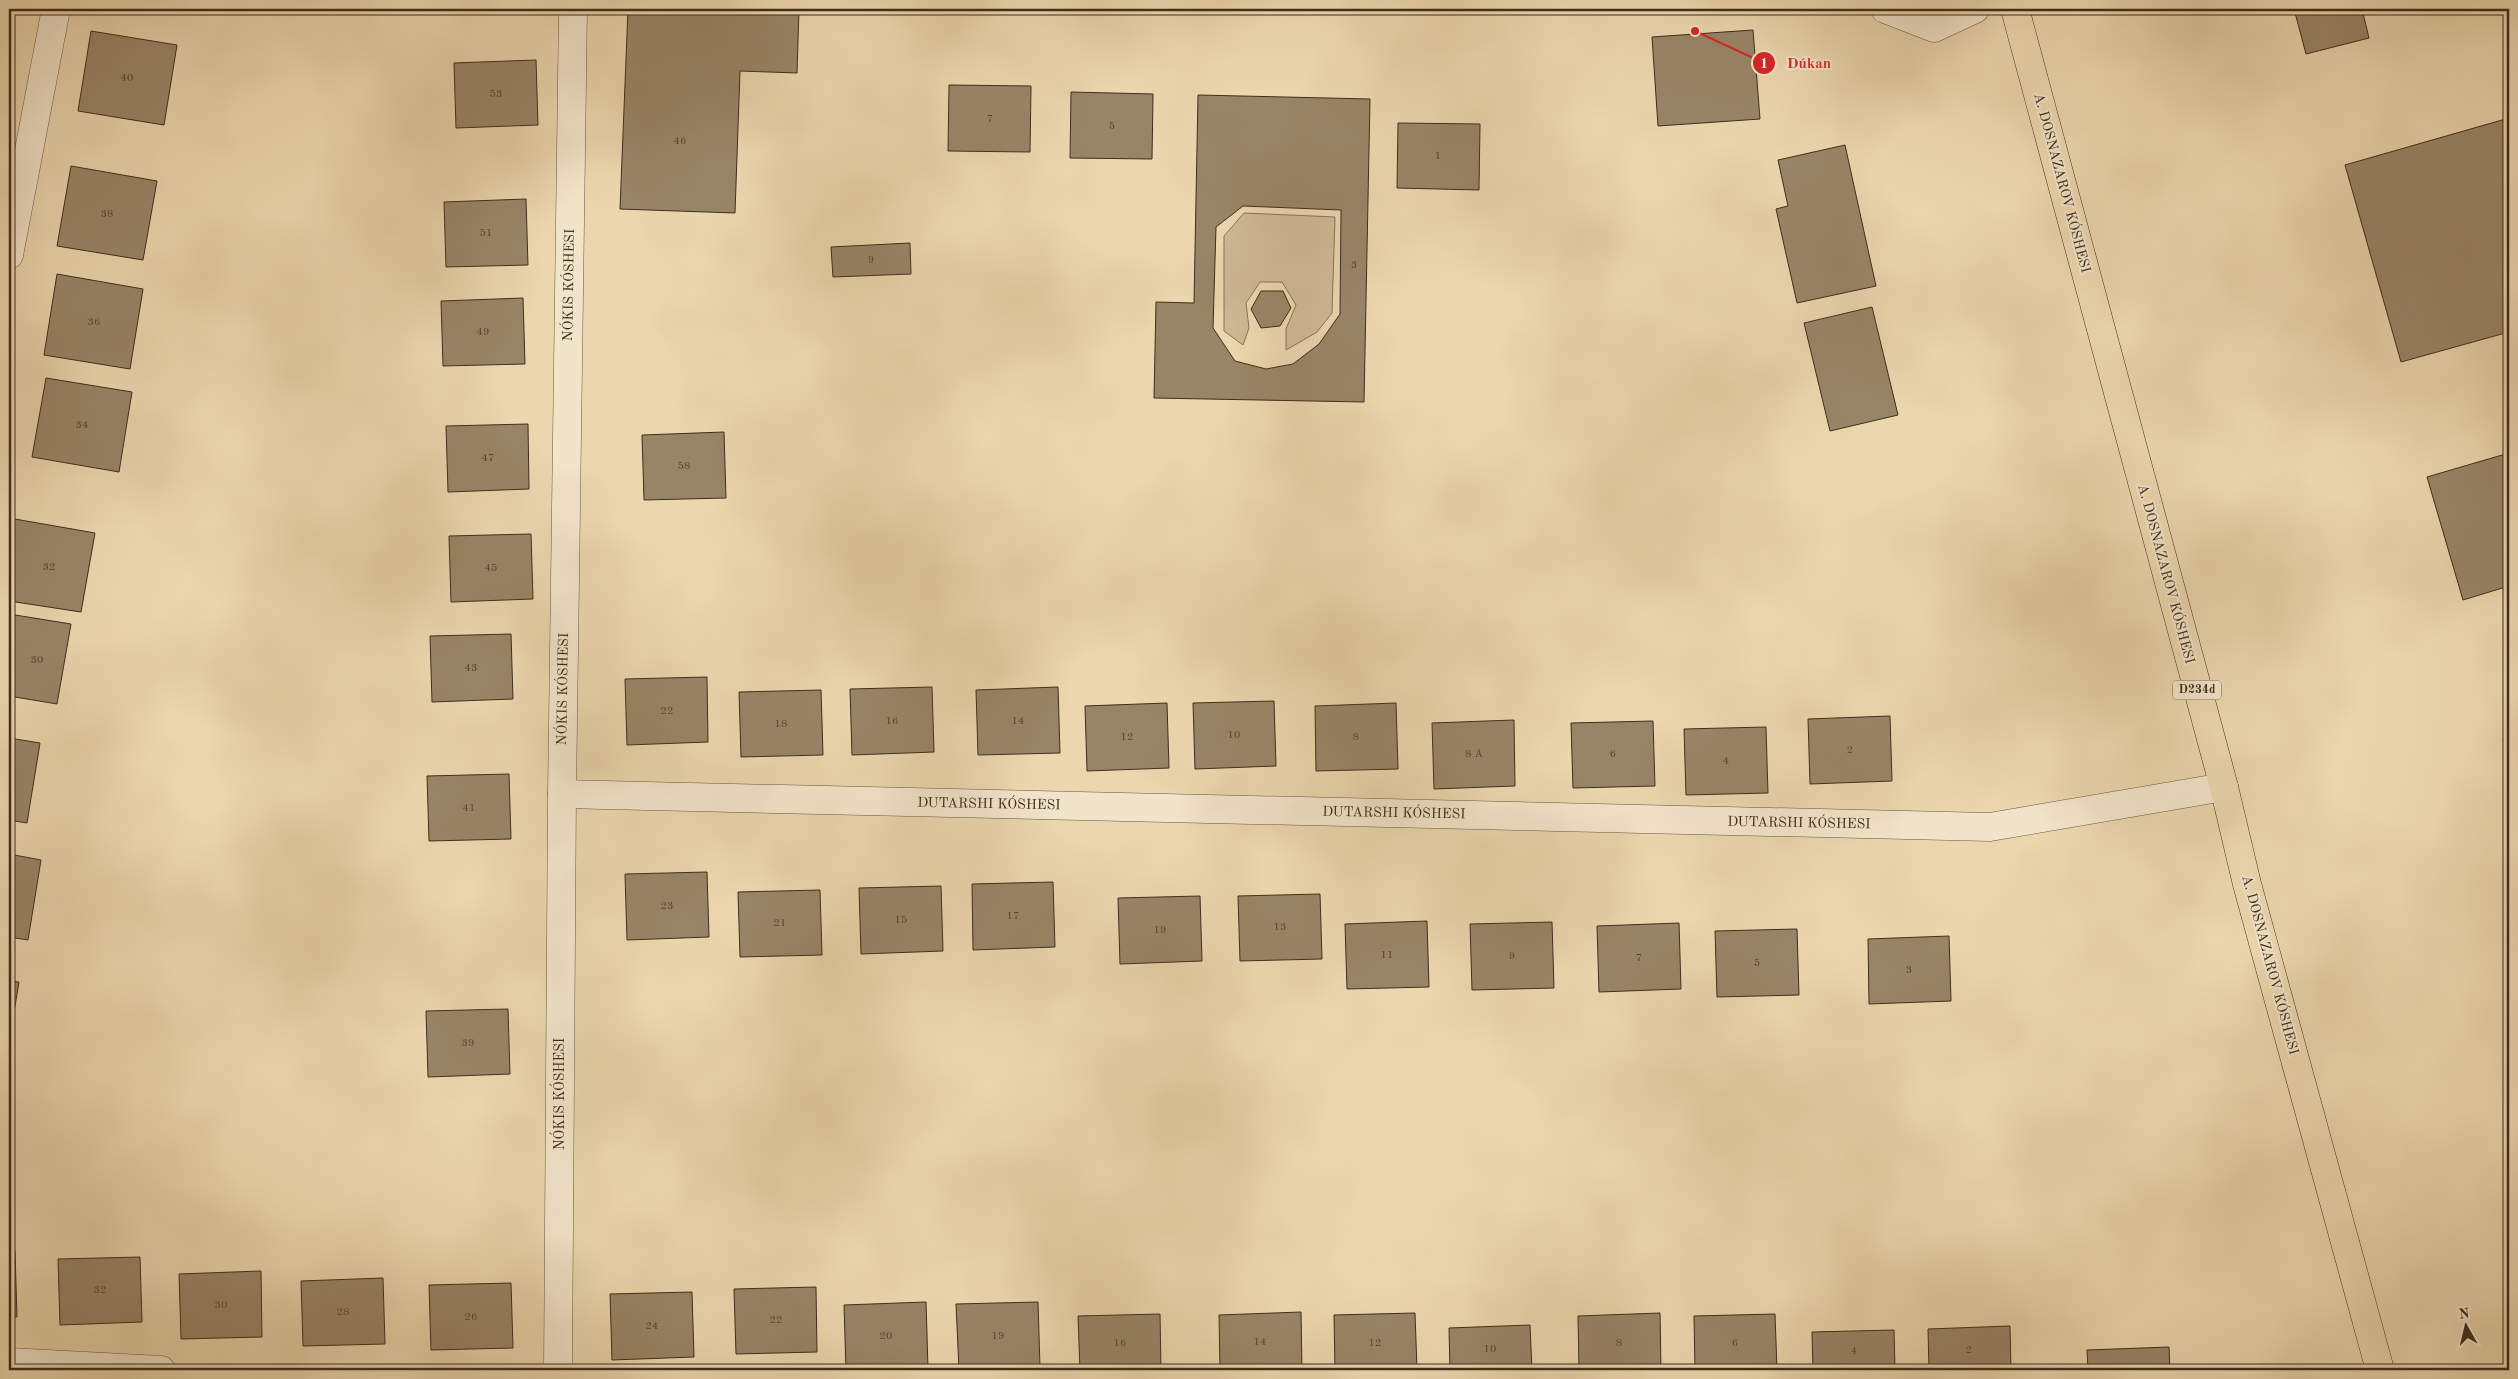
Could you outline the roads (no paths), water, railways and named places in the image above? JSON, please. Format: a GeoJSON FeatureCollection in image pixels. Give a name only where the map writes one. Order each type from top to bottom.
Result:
{"type":"FeatureCollection","features":[{"type":"Feature","properties":{"kind":"main road","name":"A. DOSNAZAROV KÓSHESI"},"geometry":{"type":"LineString","coordinates":[[2015,9],[2224,787],[2247,884],[2380,1370]]}},
{"type":"Feature","properties":{"kind":"street"},"geometry":{"type":"LineString","coordinates":[[9,255],[56,9]]}},
{"type":"Feature","properties":{"kind":"street","name":"NÓKIS KÓSHESI"},"geometry":{"type":"LineString","coordinates":[[558,1370],[562,794],[573,9]]}},
{"type":"Feature","properties":{"kind":"street"},"geometry":{"type":"LineString","coordinates":[[1885,9],[1934,28],[1975,9]]}},
{"type":"Feature","properties":{"kind":"street"},"geometry":{"type":"LineString","coordinates":[[562,794],[1990,827],[2224,787]]}},
{"type":"Feature","properties":{"kind":"street"},"geometry":{"type":"LineString","coordinates":[[9,1362],[161,1370]]}},
{"type":"Feature","properties":{"kind":"place","name":"Dúkan"},"geometry":{"type":"Point","coordinates":[1695,31]}}]}
